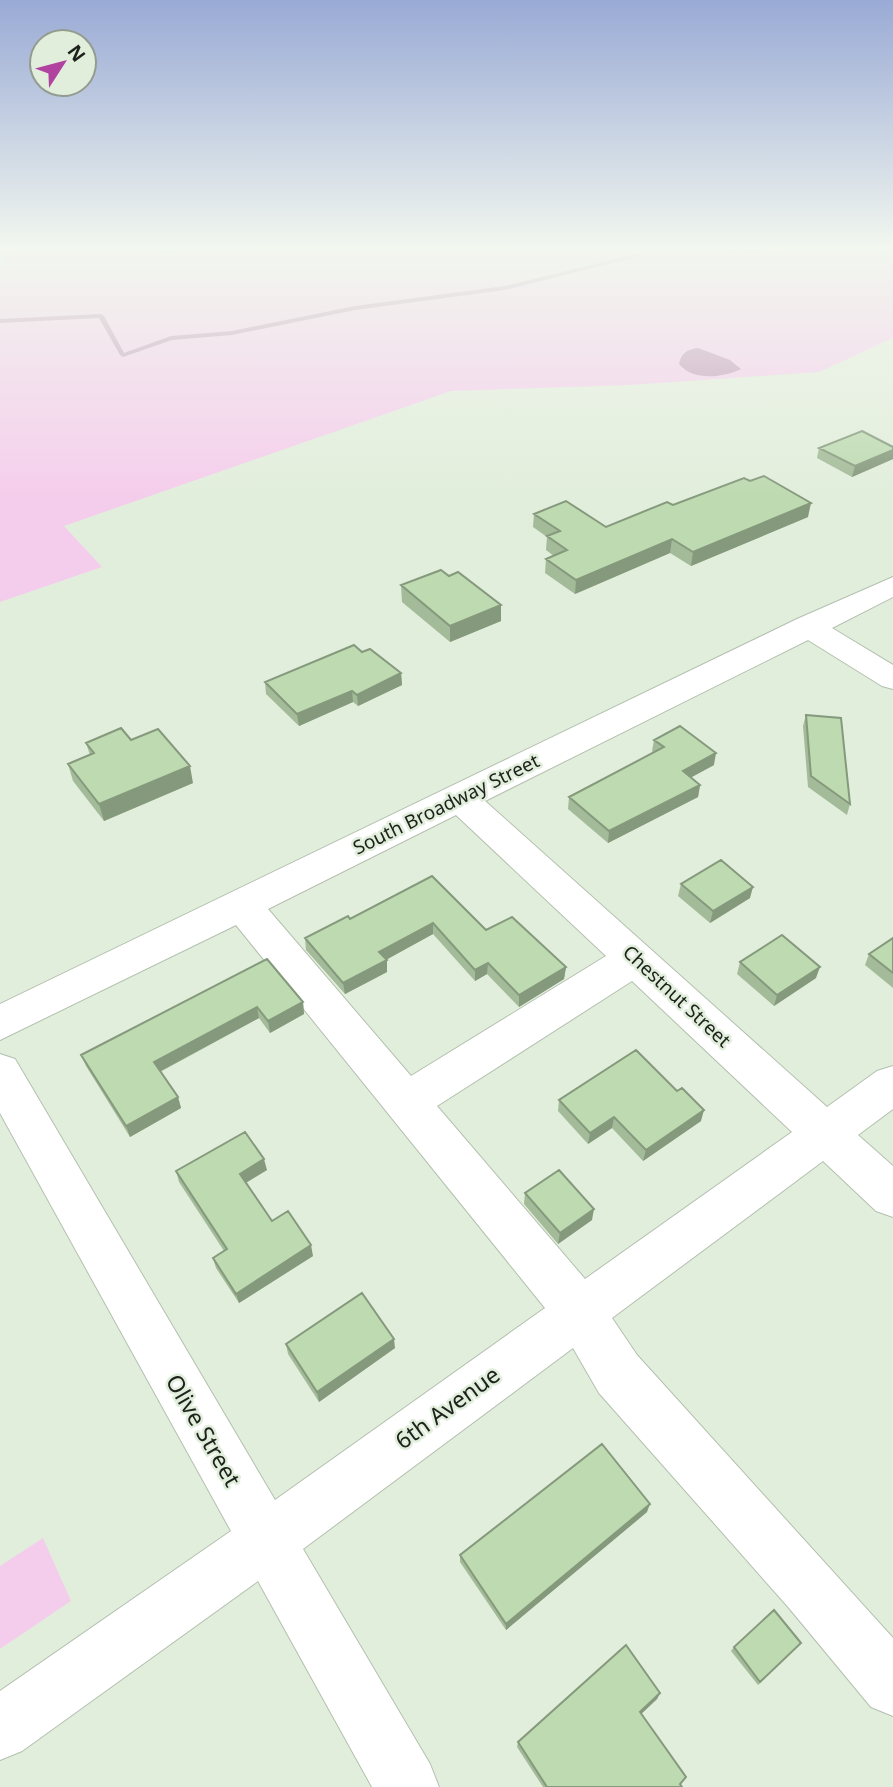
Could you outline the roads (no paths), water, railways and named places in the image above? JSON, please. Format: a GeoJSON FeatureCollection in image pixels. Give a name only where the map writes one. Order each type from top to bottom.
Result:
{"type":"FeatureCollection","features":[{"type":"Feature","properties":{"kind":"street","name":"South Broadway Street"},"geometry":{"type":"LineString","coordinates":[[0,1023],[893,586]]}},
{"type":"Feature","properties":{"kind":"street"},"geometry":{"type":"LineString","coordinates":[[808,626],[893,679]]}},
{"type":"Feature","properties":{"kind":"street","name":"Chestnut Street"},"geometry":{"type":"LineString","coordinates":[[459,797],[893,1196]]}},
{"type":"Feature","properties":{"kind":"street"},"geometry":{"type":"LineString","coordinates":[[242,905],[579,1311],[618,1374],[810,1587],[893,1685]]}},
{"type":"Feature","properties":{"kind":"street"},"geometry":{"type":"LineString","coordinates":[[405,1103],[636,958]]}},
{"type":"Feature","properties":{"kind":"street","name":"Olive Street"},"geometry":{"type":"LineString","coordinates":[[0,1072],[407,1787]]}},
{"type":"Feature","properties":{"kind":"street","name":"6th Avenue"},"geometry":{"type":"LineString","coordinates":[[0,1729],[267,1540],[893,1084]]}},
{"type":"Feature","properties":{"kind":"waterway"},"geometry":{"type":"LineString","coordinates":[[109,330],[123,355],[171,338],[245,330]]}}]}
